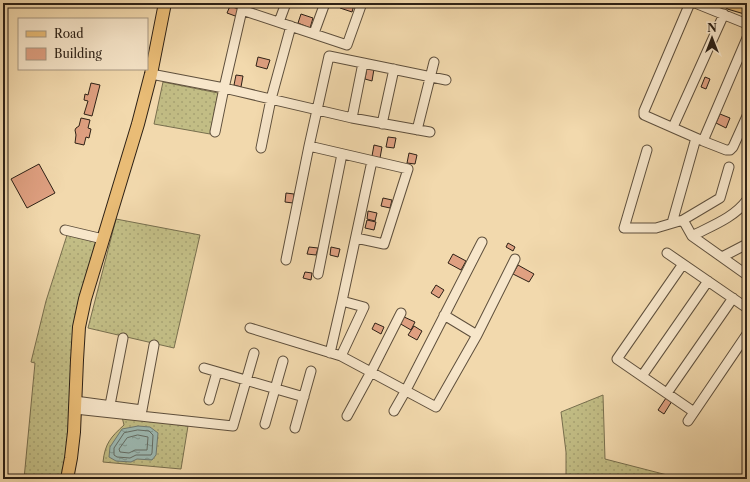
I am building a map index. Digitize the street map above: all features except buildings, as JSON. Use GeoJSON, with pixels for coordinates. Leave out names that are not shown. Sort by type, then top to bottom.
{"type":"FeatureCollection","features":[{"type":"Feature","properties":{"kind":"main road"},"geometry":{"type":"LineString","coordinates":[[67,479],[71,458],[79,327],[85,299],[138,124],[151,74],[165,3]]}},
{"type":"Feature","properties":{"kind":"main road"},"geometry":{"type":"LineString","coordinates":[[730,3],[747,8]]}},
{"type":"Feature","properties":{"kind":"street"},"geometry":{"type":"LineString","coordinates":[[279,22],[286,3]]}},
{"type":"Feature","properties":{"kind":"street"},"geometry":{"type":"LineString","coordinates":[[314,33],[324,3]]}},
{"type":"Feature","properties":{"kind":"street"},"geometry":{"type":"LineString","coordinates":[[215,132],[244,6],[279,22],[347,45],[362,3]]}},
{"type":"Feature","properties":{"kind":"street"},"geometry":{"type":"LineString","coordinates":[[690,3],[644,111],[644,115],[726,150],[730,150],[734,147],[747,116]]}},
{"type":"Feature","properties":{"kind":"street"},"geometry":{"type":"LineString","coordinates":[[695,3],[747,24]]}},
{"type":"Feature","properties":{"kind":"street"},"geometry":{"type":"LineString","coordinates":[[673,127],[724,14]]}},
{"type":"Feature","properties":{"kind":"street"},"geometry":{"type":"LineString","coordinates":[[261,148],[271,99],[291,26]]}},
{"type":"Feature","properties":{"kind":"street"},"geometry":{"type":"LineString","coordinates":[[672,223],[700,139],[747,38]]}},
{"type":"Feature","properties":{"kind":"street"},"geometry":{"type":"LineString","coordinates":[[286,260],[329,56],[446,80]]}},
{"type":"Feature","properties":{"kind":"street"},"geometry":{"type":"LineString","coordinates":[[417,130],[434,62]]}},
{"type":"Feature","properties":{"kind":"street"},"geometry":{"type":"LineString","coordinates":[[352,118],[363,63]]}},
{"type":"Feature","properties":{"kind":"street"},"geometry":{"type":"LineString","coordinates":[[382,124],[394,69]]}},
{"type":"Feature","properties":{"kind":"street"},"geometry":{"type":"LineString","coordinates":[[151,74],[224,88],[352,118],[430,132]]}},
{"type":"Feature","properties":{"kind":"street"},"geometry":{"type":"LineString","coordinates":[[309,146],[408,169],[384,244],[356,238]]}},
{"type":"Feature","properties":{"kind":"street"},"geometry":{"type":"LineString","coordinates":[[647,150],[624,228],[656,228],[682,220],[720,198],[729,168]]}},
{"type":"Feature","properties":{"kind":"street"},"geometry":{"type":"LineString","coordinates":[[318,274],[342,154]]}},
{"type":"Feature","properties":{"kind":"street"},"geometry":{"type":"LineString","coordinates":[[330,353],[372,161]]}},
{"type":"Feature","properties":{"kind":"street"},"geometry":{"type":"LineString","coordinates":[[692,236],[732,215],[747,200]]}},
{"type":"Feature","properties":{"kind":"street"},"geometry":{"type":"LineString","coordinates":[[682,220],[692,236],[747,275]]}},
{"type":"Feature","properties":{"kind":"street"},"geometry":{"type":"LineString","coordinates":[[65,230],[103,239]]}},
{"type":"Feature","properties":{"kind":"street"},"geometry":{"type":"LineString","coordinates":[[394,411],[482,242]]}},
{"type":"Feature","properties":{"kind":"street"},"geometry":{"type":"LineString","coordinates":[[722,257],[747,244]]}},
{"type":"Feature","properties":{"kind":"street"},"geometry":{"type":"LineString","coordinates":[[667,253],[747,308]]}},
{"type":"Feature","properties":{"kind":"street"},"geometry":{"type":"LineString","coordinates":[[250,328],[341,356],[436,407],[477,335],[515,259]]}},
{"type":"Feature","properties":{"kind":"street"},"geometry":{"type":"LineString","coordinates":[[683,264],[617,359],[694,412]]}},
{"type":"Feature","properties":{"kind":"street"},"geometry":{"type":"LineString","coordinates":[[642,376],[708,281]]}},
{"type":"Feature","properties":{"kind":"street"},"geometry":{"type":"LineString","coordinates":[[666,393],[733,298]]}},
{"type":"Feature","properties":{"kind":"street"},"geometry":{"type":"LineString","coordinates":[[341,356],[364,307],[342,301]]}},
{"type":"Feature","properties":{"kind":"street"},"geometry":{"type":"LineString","coordinates":[[347,416],[401,313]]}},
{"type":"Feature","properties":{"kind":"street"},"geometry":{"type":"LineString","coordinates":[[444,315],[477,335]]}},
{"type":"Feature","properties":{"kind":"street"},"geometry":{"type":"LineString","coordinates":[[688,421],[747,334]]}},
{"type":"Feature","properties":{"kind":"street"},"geometry":{"type":"LineString","coordinates":[[110,405],[123,338]]}},
{"type":"Feature","properties":{"kind":"street"},"geometry":{"type":"LineString","coordinates":[[75,405],[110,405],[142,410],[154,345]]}},
{"type":"Feature","properties":{"kind":"street"},"geometry":{"type":"LineString","coordinates":[[75,405],[233,426],[254,353]]}},
{"type":"Feature","properties":{"kind":"street"},"geometry":{"type":"LineString","coordinates":[[265,424],[283,361]]}},
{"type":"Feature","properties":{"kind":"street"},"geometry":{"type":"LineString","coordinates":[[204,368],[304,398]]}},
{"type":"Feature","properties":{"kind":"street"},"geometry":{"type":"LineString","coordinates":[[295,428],[311,371]]}},
{"type":"Feature","properties":{"kind":"street"},"geometry":{"type":"LineString","coordinates":[[209,400],[217,372]]}},
{"type":"Feature","properties":{"kind":"shaded area"},"geometry":{"type":"Polygon","coordinates":[[[163,82],[218,93],[210,134],[154,124],[163,82]]]}},
{"type":"Feature","properties":{"kind":"shaded area"},"geometry":{"type":"Polygon","coordinates":[[[116,219],[200,235],[174,348],[88,328],[116,219]]]}},
{"type":"Feature","properties":{"kind":"shaded area"},"geometry":{"type":"Polygon","coordinates":[[[67,235],[96,242],[74,322],[67,453],[61,479],[24,479],[35,363],[31,362],[46,301],[67,235]]]}},
{"type":"Feature","properties":{"kind":"shaded area"},"geometry":{"type":"Polygon","coordinates":[[[603,395],[605,459],[671,476],[670,479],[566,479],[566,452],[561,412],[603,395]]]}},
{"type":"Feature","properties":{"kind":"shaded area"},"geometry":{"type":"Polygon","coordinates":[[[122,417],[188,426],[181,469],[103,462],[105,450],[109,441],[124,425],[122,417]]]}},
{"type":"Feature","properties":{"kind":"water"},"geometry":{"type":"Polygon","coordinates":[[[138,426],[150,427],[158,433],[156,455],[152,460],[137,459],[131,462],[116,461],[109,457],[110,447],[122,429],[138,426]]]}}]}
